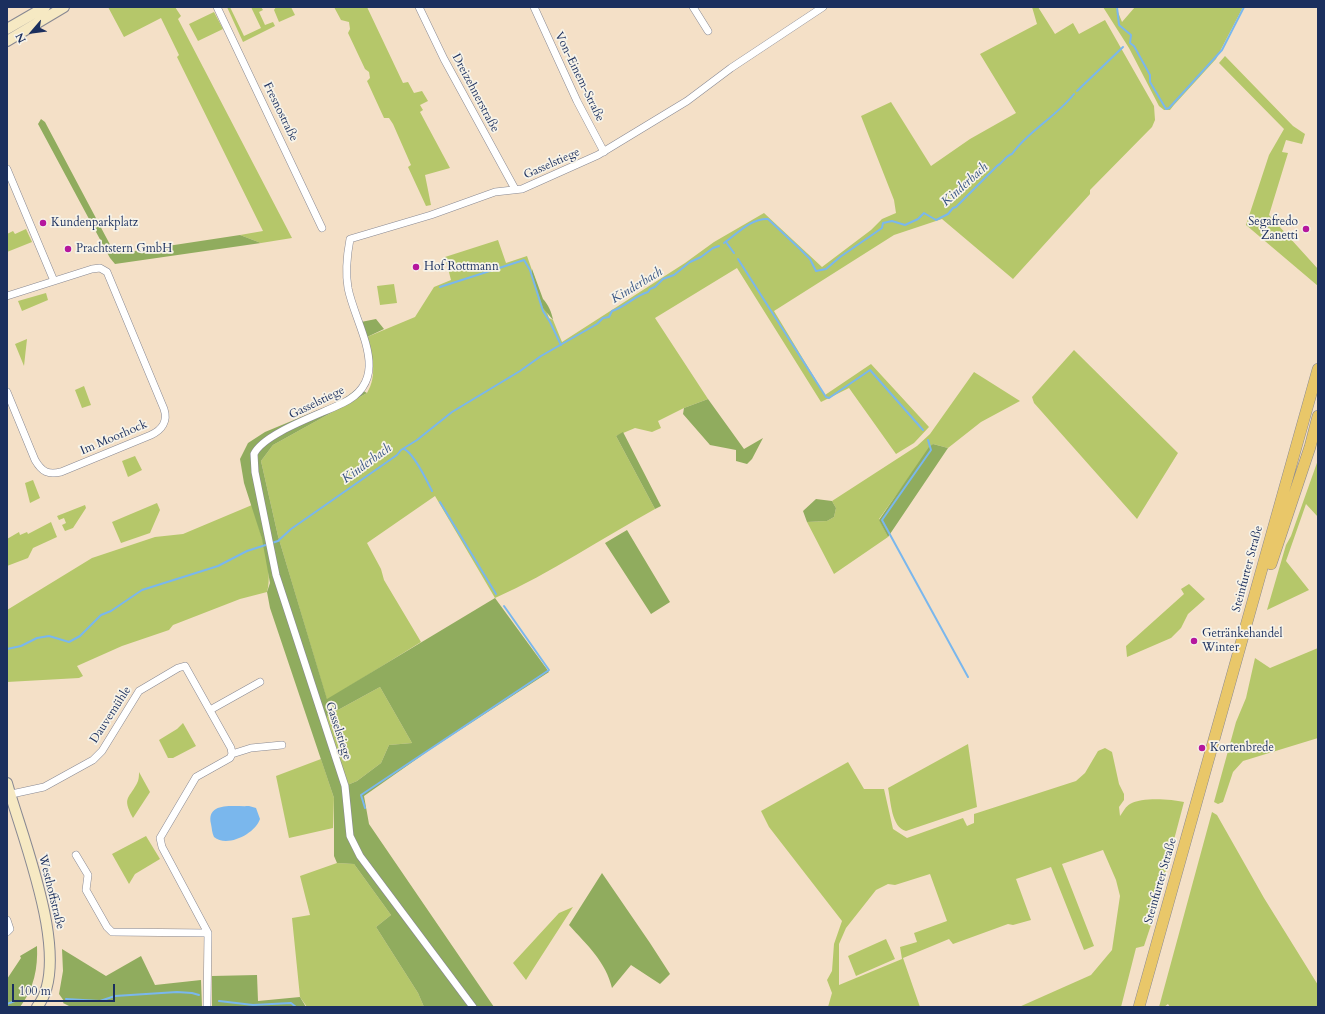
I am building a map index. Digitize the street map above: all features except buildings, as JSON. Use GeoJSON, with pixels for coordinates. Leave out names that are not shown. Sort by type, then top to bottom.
{"type":"FeatureCollection","features":[{"type":"Feature","properties":{"kind":"main road","name":"Steinfurter Straße"},"geometry":{"type":"LineString","coordinates":[[1139,1007],[1318,369]]}},
{"type":"Feature","properties":{"kind":"main road","name":"Steinfurter Straße"},"geometry":{"type":"LineString","coordinates":[[1146,1007],[1274,553],[1316,429],[1318,416]]}},
{"type":"Feature","properties":{"kind":"street"},"geometry":{"type":"LineString","coordinates":[[7,29],[45,7]]}},
{"type":"Feature","properties":{"kind":"street"},"geometry":{"type":"LineString","coordinates":[[7,41],[64,7]]}},
{"type":"Feature","properties":{"kind":"street","name":"Fresnostraße"},"geometry":{"type":"LineString","coordinates":[[217,7],[322,228]]}},
{"type":"Feature","properties":{"kind":"street","name":"Dreizehnerstraße"},"geometry":{"type":"LineString","coordinates":[[419,7],[444,59],[515,189]]}},
{"type":"Feature","properties":{"kind":"street","name":"Von-Einem-Straße"},"geometry":{"type":"LineString","coordinates":[[543,7],[535,9],[577,102],[604,152]]}},
{"type":"Feature","properties":{"kind":"street"},"geometry":{"type":"LineString","coordinates":[[693,7],[708,31]]}},
{"type":"Feature","properties":{"kind":"street","name":"Gasselstiege"},"geometry":{"type":"LineString","coordinates":[[473,1007],[360,856],[350,836],[344,786],[276,575],[255,472],[254,454],[256,449],[268,439],[345,402],[362,391],[370,372],[368,354],[348,288],[346,273],[350,239],[424,217],[495,192],[522,189],[604,152],[686,101],[731,68],[823,7]]}},
{"type":"Feature","properties":{"kind":"street"},"geometry":{"type":"LineString","coordinates":[[7,169],[54,281],[7,296]]}},
{"type":"Feature","properties":{"kind":"street","name":"Im Moorhock"},"geometry":{"type":"LineString","coordinates":[[7,392],[34,460],[40,468],[47,473],[61,472],[151,435],[161,428],[166,418],[164,409],[107,272],[102,269],[94,268],[54,281]]}},
{"type":"Feature","properties":{"kind":"street"},"geometry":{"type":"LineString","coordinates":[[1302,426],[1316,429]]}},
{"type":"Feature","properties":{"kind":"street","name":"Dauvemühle"},"geometry":{"type":"LineString","coordinates":[[9,795],[44,787],[98,756],[138,691],[178,668],[185,666],[210,710],[232,754]]}},
{"type":"Feature","properties":{"kind":"street"},"geometry":{"type":"LineString","coordinates":[[210,710],[260,682]]}},
{"type":"Feature","properties":{"kind":"street"},"geometry":{"type":"LineString","coordinates":[[208,1007],[208,933],[162,847],[160,838],[196,777],[230,758],[232,754],[251,748],[282,745]]}},
{"type":"Feature","properties":{"kind":"street","name":"Westhoffstraße"},"geometry":{"type":"LineString","coordinates":[[7,783],[9,795],[43,908],[50,945],[50,977],[40,1006]]}},
{"type":"Feature","properties":{"kind":"street"},"geometry":{"type":"LineString","coordinates":[[76,855],[88,875],[86,890],[107,928],[112,932],[208,933]]}},
{"type":"Feature","properties":{"kind":"street"},"geometry":{"type":"LineString","coordinates":[[7,920],[10,929],[7,932]]}},
{"type":"Feature","properties":{"kind":"green space"},"geometry":{"type":"Polygon","coordinates":[[[108,7],[175,7],[181,16],[178,19],[292,238],[261,243],[240,235],[263,231],[177,57],[179,55],[161,18],[124,37],[108,7]]]}},
{"type":"Feature","properties":{"kind":"green space"},"geometry":{"type":"Polygon","coordinates":[[[227,7],[230,7],[244,36],[261,28],[251,7],[261,7],[263,10],[259,12],[265,25],[273,22],[275,26],[243,42],[227,7]]]}},
{"type":"Feature","properties":{"kind":"green space"},"geometry":{"type":"Polygon","coordinates":[[[276,7],[291,7],[295,15],[279,22],[274,10],[276,7]]]}},
{"type":"Feature","properties":{"kind":"green space"},"geometry":{"type":"Polygon","coordinates":[[[334,7],[367,7],[403,83],[408,82],[414,93],[422,91],[428,101],[420,105],[423,110],[420,112],[450,168],[425,175],[431,205],[426,206],[408,167],[411,165],[393,124],[389,118],[384,118],[367,81],[370,78],[369,72],[365,69],[348,33],[350,29],[349,22],[341,20],[334,7]]]}},
{"type":"Feature","properties":{"kind":"green space"},"geometry":{"type":"Polygon","coordinates":[[[1032,7],[1038,7],[1055,34],[1073,23],[1079,34],[1105,20],[1154,106],[1155,120],[1152,127],[1090,190],[1090,194],[1013,279],[942,219],[894,235],[774,311],[825,395],[871,364],[929,427],[914,443],[896,454],[849,388],[821,402],[737,268],[655,318],[708,399],[684,408],[658,421],[661,428],[652,432],[635,428],[616,436],[655,509],[536,578],[495,598],[435,496],[367,543],[381,569],[384,580],[421,642],[327,700],[278,536],[261,461],[273,445],[367,393],[372,379],[373,365],[367,337],[415,317],[434,287],[451,280],[445,257],[498,240],[506,263],[527,256],[549,318],[553,320],[562,342],[685,263],[714,242],[764,213],[822,267],[871,230],[882,219],[896,213],[894,200],[861,116],[891,102],[931,166],[970,139],[1016,113],[980,54],[1037,24],[1032,7]]]}},
{"type":"Feature","properties":{"kind":"green space"},"geometry":{"type":"Polygon","coordinates":[[[1103,7],[1116,7],[1122,22],[1135,7],[1243,7],[1216,59],[1170,110],[1164,110],[1159,106],[1129,48],[1103,7]]]}},
{"type":"Feature","properties":{"kind":"green space"},"geometry":{"type":"Polygon","coordinates":[[[214,12],[223,29],[198,41],[189,24],[214,12]]]}},
{"type":"Feature","properties":{"kind":"green space"},"geometry":{"type":"Polygon","coordinates":[[[1225,56],[1293,126],[1305,134],[1302,144],[1286,140],[1282,152],[1288,153],[1269,215],[1318,269],[1318,286],[1246,225],[1269,155],[1284,129],[1219,63],[1225,56]]]}},
{"type":"Feature","properties":{"kind":"green space"},"geometry":{"type":"Polygon","coordinates":[[[41,119],[45,122],[115,254],[240,235],[261,243],[115,264],[110,258],[38,124],[41,119]]]}},
{"type":"Feature","properties":{"kind":"green space"},"geometry":{"type":"Polygon","coordinates":[[[26,229],[32,242],[7,252],[7,234],[13,231],[15,234],[26,229]]]}},
{"type":"Feature","properties":{"kind":"green space"},"geometry":{"type":"Polygon","coordinates":[[[532,269],[543,299],[550,309],[553,320],[543,308],[532,275],[532,269]]]}},
{"type":"Feature","properties":{"kind":"green space"},"geometry":{"type":"Polygon","coordinates":[[[394,284],[397,303],[380,305],[377,286],[394,284]]]}},
{"type":"Feature","properties":{"kind":"green space"},"geometry":{"type":"Polygon","coordinates":[[[46,293],[48,300],[22,311],[18,301],[46,293]]]}},
{"type":"Feature","properties":{"kind":"green space"},"geometry":{"type":"Polygon","coordinates":[[[376,319],[384,329],[367,337],[361,322],[376,319]]]}},
{"type":"Feature","properties":{"kind":"green space"},"geometry":{"type":"Polygon","coordinates":[[[27,339],[24,366],[15,344],[27,339]]]}},
{"type":"Feature","properties":{"kind":"green space"},"geometry":{"type":"Polygon","coordinates":[[[1074,350],[1178,453],[1137,519],[1034,403],[1032,397],[1074,350]]]}},
{"type":"Feature","properties":{"kind":"green space"},"geometry":{"type":"Polygon","coordinates":[[[974,372],[1020,401],[981,422],[948,448],[933,444],[879,519],[888,537],[834,574],[807,522],[827,521],[834,517],[836,508],[832,501],[917,446],[930,434],[974,372]]]}},
{"type":"Feature","properties":{"kind":"green space"},"geometry":{"type":"Polygon","coordinates":[[[84,386],[91,405],[82,408],[75,390],[84,386]]]}},
{"type":"Feature","properties":{"kind":"green space"},"geometry":{"type":"Polygon","coordinates":[[[358,388],[367,393],[273,445],[261,461],[278,536],[327,699],[495,598],[549,672],[431,749],[364,796],[369,824],[494,1007],[424,1007],[418,993],[376,927],[391,915],[354,864],[337,863],[334,856],[334,798],[270,608],[267,592],[270,583],[262,539],[244,483],[240,459],[248,443],[265,432],[342,400],[358,388]],[[380,687],[327,716],[326,731],[345,786],[357,781],[381,763],[389,745],[412,743],[380,687]]]}},
{"type":"Feature","properties":{"kind":"green space"},"geometry":{"type":"Polygon","coordinates":[[[708,399],[744,449],[763,438],[752,459],[747,464],[736,461],[736,450],[710,445],[683,414],[684,408],[708,399]]]}},
{"type":"Feature","properties":{"kind":"green space"},"geometry":{"type":"Polygon","coordinates":[[[623,432],[661,506],[655,509],[616,436],[623,432]]]}},
{"type":"Feature","properties":{"kind":"green space"},"geometry":{"type":"Polygon","coordinates":[[[933,444],[948,448],[888,537],[879,520],[929,447],[933,444]]]}},
{"type":"Feature","properties":{"kind":"green space"},"geometry":{"type":"Polygon","coordinates":[[[135,456],[142,470],[128,477],[122,461],[135,456]]]}},
{"type":"Feature","properties":{"kind":"green space"},"geometry":{"type":"Polygon","coordinates":[[[1318,460],[1318,517],[1306,504],[1286,561],[1309,590],[1267,610],[1286,545],[1291,536],[1318,460]]]}},
{"type":"Feature","properties":{"kind":"green space"},"geometry":{"type":"Polygon","coordinates":[[[33,480],[40,498],[30,503],[25,483],[33,480]]]}},
{"type":"Feature","properties":{"kind":"green space"},"geometry":{"type":"Polygon","coordinates":[[[816,499],[832,501],[836,508],[834,517],[827,521],[807,522],[803,511],[816,499]]]}},
{"type":"Feature","properties":{"kind":"green space"},"geometry":{"type":"Polygon","coordinates":[[[157,503],[160,510],[150,533],[121,543],[112,522],[157,503]]]}},
{"type":"Feature","properties":{"kind":"green space"},"geometry":{"type":"Polygon","coordinates":[[[85,505],[86,508],[73,528],[65,531],[62,525],[66,523],[64,518],[59,520],[57,516],[85,505]]]}},
{"type":"Feature","properties":{"kind":"green space"},"geometry":{"type":"Polygon","coordinates":[[[252,505],[262,537],[269,572],[267,592],[240,599],[173,625],[169,630],[122,646],[77,666],[83,676],[79,678],[7,682],[7,610],[92,558],[155,537],[183,534],[252,505]]]}},
{"type":"Feature","properties":{"kind":"green space"},"geometry":{"type":"Polygon","coordinates":[[[51,522],[57,537],[33,548],[28,558],[7,566],[7,539],[19,532],[20,535],[27,532],[28,534],[51,522]]]}},
{"type":"Feature","properties":{"kind":"green space"},"geometry":{"type":"Polygon","coordinates":[[[627,530],[670,602],[651,614],[605,543],[627,530]]]}},
{"type":"Feature","properties":{"kind":"green space"},"geometry":{"type":"Polygon","coordinates":[[[1189,584],[1205,599],[1188,614],[1181,628],[1171,638],[1127,657],[1126,646],[1184,594],[1181,589],[1189,584]]]}},
{"type":"Feature","properties":{"kind":"green space"},"geometry":{"type":"Polygon","coordinates":[[[1318,648],[1318,738],[1243,761],[1233,772],[1223,802],[1218,804],[1214,802],[1236,722],[1246,698],[1255,658],[1270,668],[1318,648]]]}},
{"type":"Feature","properties":{"kind":"green space"},"geometry":{"type":"Polygon","coordinates":[[[380,687],[412,743],[389,745],[381,763],[357,781],[345,786],[326,731],[327,716],[380,687]]]}},
{"type":"Feature","properties":{"kind":"green space"},"geometry":{"type":"Polygon","coordinates":[[[183,723],[196,746],[173,758],[168,758],[159,740],[177,729],[183,723]]]}},
{"type":"Feature","properties":{"kind":"green space"},"geometry":{"type":"Polygon","coordinates":[[[968,744],[977,807],[906,831],[901,829],[892,813],[888,788],[968,744]]]}},
{"type":"Feature","properties":{"kind":"green space"},"geometry":{"type":"Polygon","coordinates":[[[1105,748],[1112,752],[1119,784],[1124,794],[1124,800],[1119,807],[1120,816],[1129,805],[1142,800],[1164,799],[1184,802],[1153,919],[1144,946],[1136,948],[1121,1007],[1019,1007],[1091,975],[1112,950],[1120,896],[1116,880],[1103,850],[1062,864],[1094,946],[1084,950],[1051,867],[1016,879],[1031,920],[1013,925],[1008,924],[953,944],[949,939],[903,958],[920,1007],[828,1007],[832,993],[827,980],[832,971],[834,944],[842,921],[769,827],[761,811],[848,762],[864,789],[884,789],[893,829],[907,838],[963,818],[967,826],[974,823],[974,814],[1076,781],[1085,773],[1098,751],[1105,748]],[[930,874],[895,885],[888,884],[876,890],[846,928],[839,944],[839,985],[902,959],[900,947],[917,942],[914,933],[947,921],[930,874]]]}},
{"type":"Feature","properties":{"kind":"green space"},"geometry":{"type":"Polygon","coordinates":[[[321,759],[334,798],[333,828],[289,838],[276,776],[321,759]]]}},
{"type":"Feature","properties":{"kind":"green space"},"geometry":{"type":"Polygon","coordinates":[[[139,772],[150,792],[133,818],[129,811],[127,801],[138,781],[139,772]]]}},
{"type":"Feature","properties":{"kind":"green space"},"geometry":{"type":"Polygon","coordinates":[[[1212,812],[1217,815],[1264,898],[1318,985],[1318,1007],[1170,1007],[1168,1004],[1164,1007],[1159,1007],[1212,812]]]}},
{"type":"Feature","properties":{"kind":"green space"},"geometry":{"type":"Polygon","coordinates":[[[146,836],[160,859],[135,874],[129,884],[112,854],[146,836]]]}},
{"type":"Feature","properties":{"kind":"green space"},"geometry":{"type":"Polygon","coordinates":[[[337,863],[354,864],[391,915],[376,927],[418,993],[424,1007],[307,1007],[300,997],[292,918],[310,915],[300,876],[337,863]]]}},
{"type":"Feature","properties":{"kind":"green space"},"geometry":{"type":"Polygon","coordinates":[[[602,873],[670,974],[660,984],[631,965],[612,988],[601,962],[569,925],[602,873]]]}},
{"type":"Feature","properties":{"kind":"green space"},"geometry":{"type":"Polygon","coordinates":[[[573,907],[526,980],[513,963],[559,913],[573,907]]]}},
{"type":"Feature","properties":{"kind":"green space"},"geometry":{"type":"Polygon","coordinates":[[[886,939],[895,959],[856,976],[848,956],[886,939]]]}},
{"type":"Feature","properties":{"kind":"green space"},"geometry":{"type":"Polygon","coordinates":[[[37,946],[36,970],[29,993],[20,1007],[7,1007],[7,979],[21,958],[20,956],[37,946]]]}},
{"type":"Feature","properties":{"kind":"green space"},"geometry":{"type":"Polygon","coordinates":[[[62,949],[106,976],[141,956],[155,985],[201,980],[202,1007],[71,1007],[63,1003],[64,1001],[59,994],[63,971],[62,949]]]}},
{"type":"Feature","properties":{"kind":"green space"},"geometry":{"type":"Polygon","coordinates":[[[257,975],[258,1001],[300,997],[306,1007],[212,1007],[212,976],[257,975]]]}},
{"type":"Feature","properties":{"kind":"water"},"geometry":{"type":"Polygon","coordinates":[[[229,806],[249,806],[256,808],[260,819],[253,830],[240,838],[233,840],[226,841],[214,837],[211,817],[217,808],[229,806]]]}},
{"type":"Feature","properties":{"kind":"waterway"},"geometry":{"type":"LineString","coordinates":[[1117,7],[1119,25],[1131,35],[1130,43],[1134,46],[1150,75],[1150,82],[1166,109],[1169,108],[1222,50],[1244,7]]}},
{"type":"Feature","properties":{"kind":"waterway","name":"Kinderbach"},"geometry":{"type":"LineString","coordinates":[[1077,91],[1123,47]]}},
{"type":"Feature","properties":{"kind":"waterway","name":"Kinderbach"},"geometry":{"type":"LineString","coordinates":[[724,243],[750,224],[762,219],[768,219],[810,259],[816,271],[826,269],[840,257],[882,228],[883,223],[892,221],[905,225],[918,219],[924,213],[936,220],[948,214],[997,166],[1012,154],[1026,138],[1059,110],[1074,94]]}},
{"type":"Feature","properties":{"kind":"waterway"},"geometry":{"type":"LineString","coordinates":[[726,242],[734,253]]}},
{"type":"Feature","properties":{"kind":"waterway","name":"Kinderbach"},"geometry":{"type":"LineString","coordinates":[[7,649],[21,646],[37,638],[49,636],[69,642],[80,636],[101,615],[111,611],[142,590],[218,566],[247,551],[278,541],[291,529],[397,455],[401,450],[417,440],[452,412],[520,371],[541,356],[597,324],[603,318],[609,317],[612,311],[648,292],[663,279],[674,275],[690,262],[719,246]]}},
{"type":"Feature","properties":{"kind":"waterway"},"geometry":{"type":"LineString","coordinates":[[738,259],[826,397],[829,398],[870,370],[923,430]]}},
{"type":"Feature","properties":{"kind":"waterway"},"geometry":{"type":"LineString","coordinates":[[440,287],[524,260],[530,270],[543,311],[561,345]]}},
{"type":"Feature","properties":{"kind":"waterway"},"geometry":{"type":"LineString","coordinates":[[928,440],[931,450],[882,520],[968,677]]}},
{"type":"Feature","properties":{"kind":"waterway"},"geometry":{"type":"LineString","coordinates":[[404,449],[416,461],[432,491]]}},
{"type":"Feature","properties":{"kind":"waterway"},"geometry":{"type":"LineString","coordinates":[[440,502],[496,594]]}},
{"type":"Feature","properties":{"kind":"waterway"},"geometry":{"type":"LineString","coordinates":[[365,808],[361,795],[549,670],[504,606]]}},
{"type":"Feature","properties":{"kind":"waterway"},"geometry":{"type":"LineString","coordinates":[[66,999],[100,1001],[115,996],[177,992],[199,995]]}},
{"type":"Feature","properties":{"kind":"waterway"},"geometry":{"type":"LineString","coordinates":[[7,1004],[15,1001]]}},
{"type":"Feature","properties":{"kind":"waterway"},"geometry":{"type":"LineString","coordinates":[[219,1001],[253,1005],[291,1003],[296,1007]]}},
{"type":"Feature","properties":{"kind":"place","name":"Kundenparkplatz"},"geometry":{"type":"Point","coordinates":[43,223]}},
{"type":"Feature","properties":{"kind":"place","name":"Segafredo Zanetti"},"geometry":{"type":"Point","coordinates":[1306,229]}},
{"type":"Feature","properties":{"kind":"place","name":"Prachtstern GmbH"},"geometry":{"type":"Point","coordinates":[68,249]}},
{"type":"Feature","properties":{"kind":"place","name":"Hof Rottmann"},"geometry":{"type":"Point","coordinates":[416,267]}},
{"type":"Feature","properties":{"kind":"place","name":"Getränkehandel Winter"},"geometry":{"type":"Point","coordinates":[1194,641]}},
{"type":"Feature","properties":{"kind":"place","name":"Kortenbrede"},"geometry":{"type":"Point","coordinates":[1202,748]}}]}
